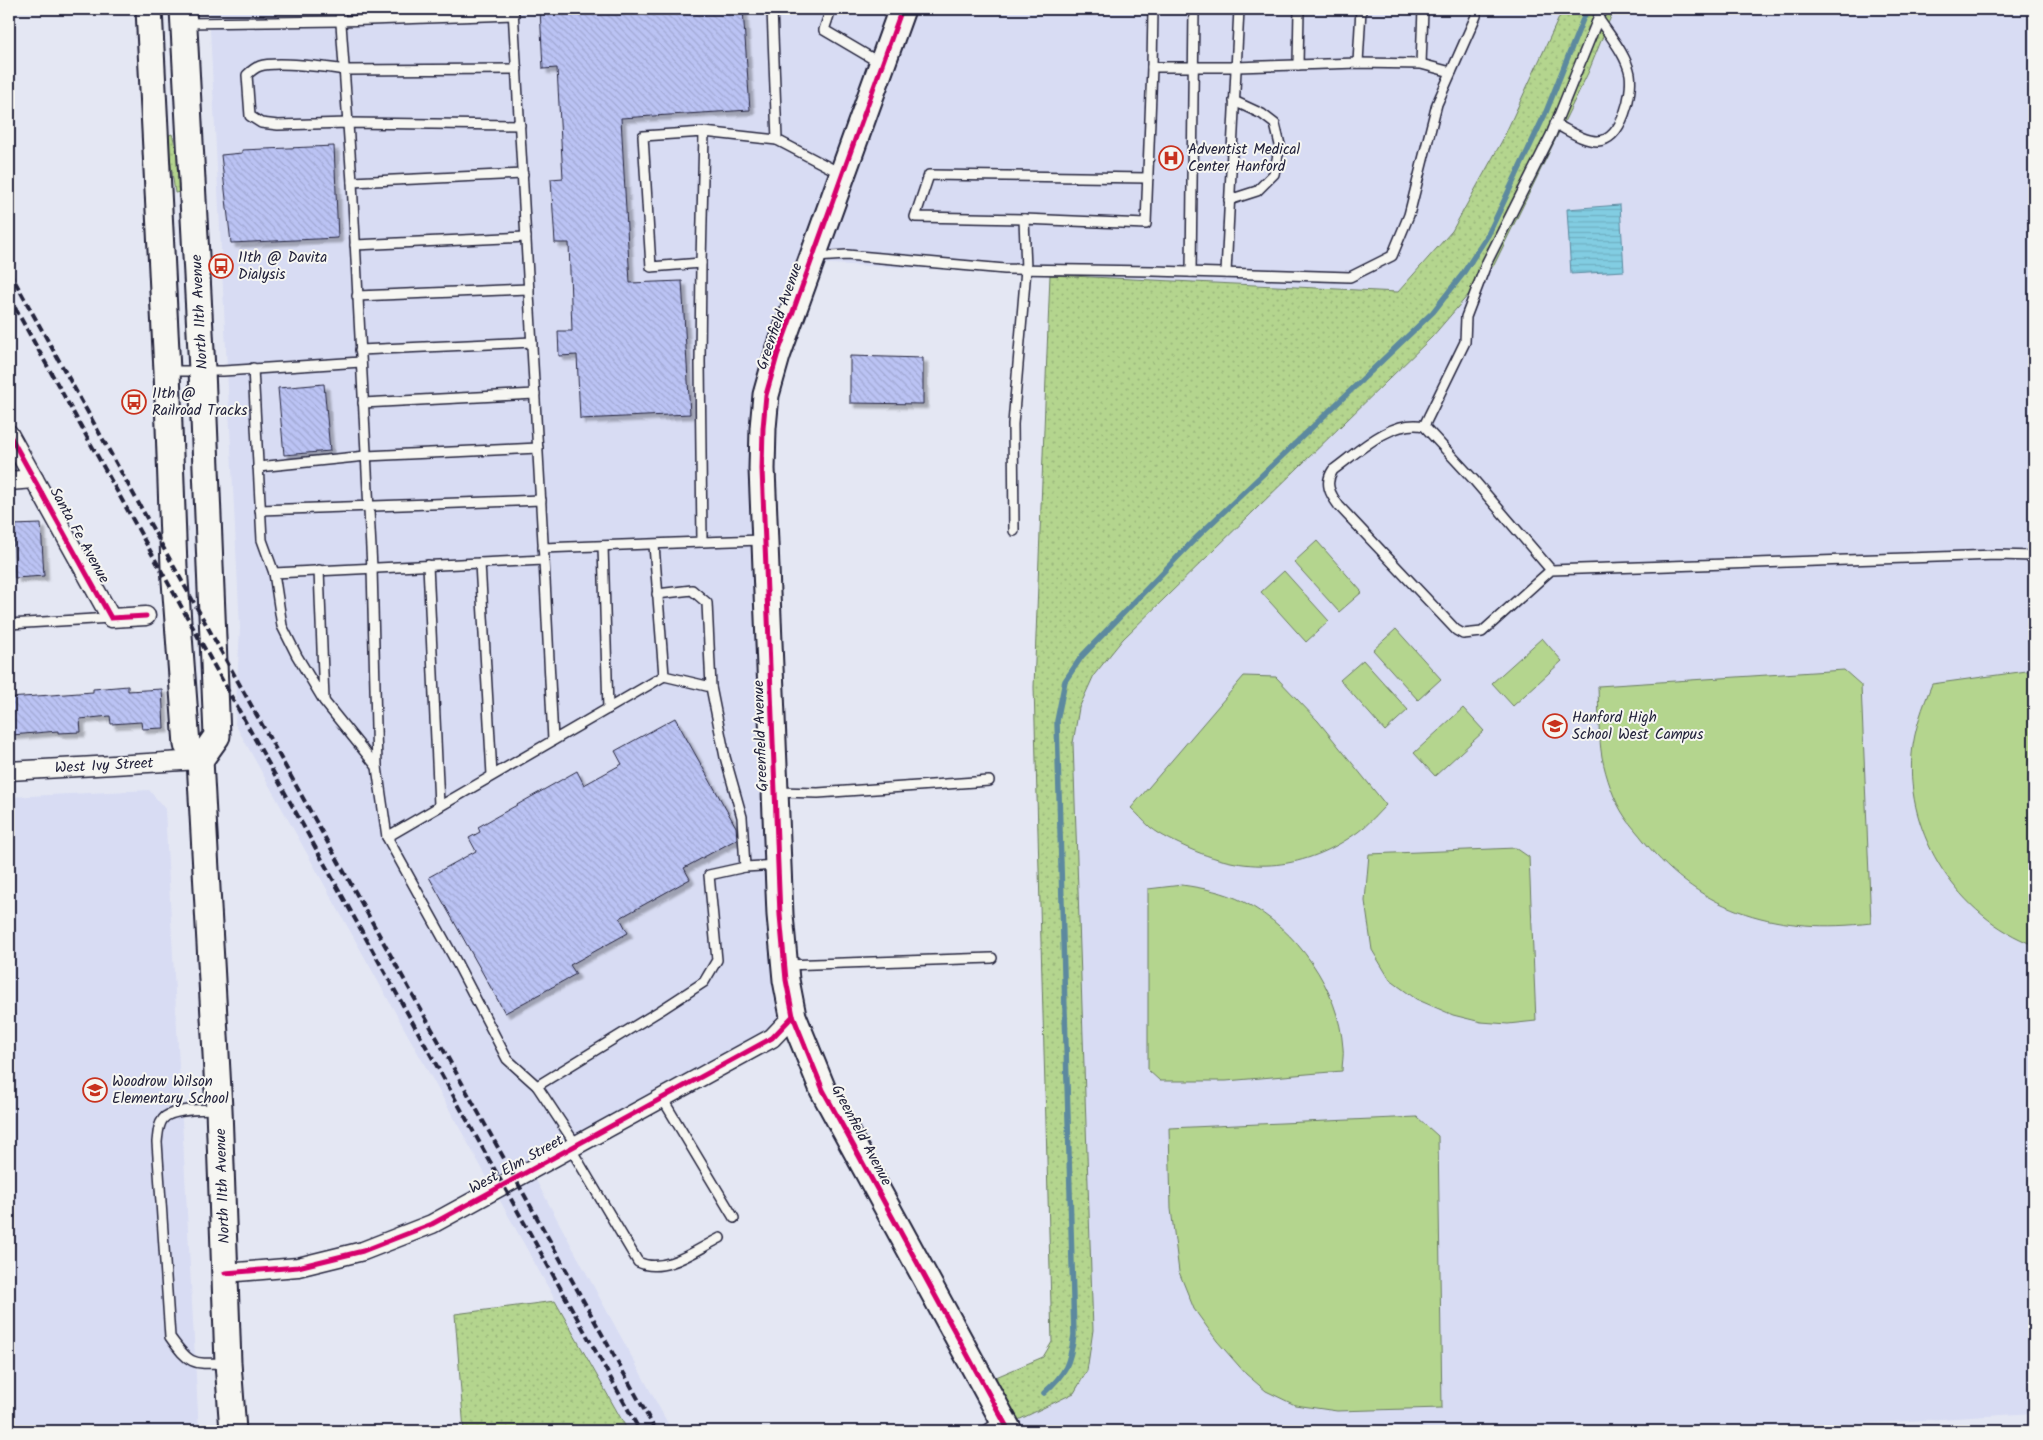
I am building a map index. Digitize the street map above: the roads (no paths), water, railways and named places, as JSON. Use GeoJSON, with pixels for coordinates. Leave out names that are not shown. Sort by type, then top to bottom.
{"type":"FeatureCollection","features":[{"type":"Feature","properties":{"kind":"main road"},"geometry":{"type":"LineString","coordinates":[[149,9],[167,371],[174,567],[187,745],[200,760]]}},
{"type":"Feature","properties":{"kind":"main road"},"geometry":{"type":"LineString","coordinates":[[162,9],[163,20],[174,24],[183,16]]}},
{"type":"Feature","properties":{"kind":"main road","name":"Greenfield Avenue"},"geometry":{"type":"LineString","coordinates":[[902,9],[777,356],[766,395],[763,428],[765,540],[780,915],[793,1016],[823,1090],[999,1428]]}},
{"type":"Feature","properties":{"kind":"main road","name":"North 11th Avenue"},"geometry":{"type":"LineString","coordinates":[[183,16],[202,370],[217,736],[200,760],[219,1109],[232,1431]]}},
{"type":"Feature","properties":{"kind":"street","name":"Santa Fe Avenue"},"geometry":{"type":"LineString","coordinates":[[9,434],[112,618]]}},
{"type":"Feature","properties":{"kind":"street"},"geometry":{"type":"LineString","coordinates":[[9,481],[34,479]]}},
{"type":"Feature","properties":{"kind":"street"},"geometry":{"type":"LineString","coordinates":[[112,618],[146,616]]}},
{"type":"Feature","properties":{"kind":"street","name":"West Ivy Street"},"geometry":{"type":"LineString","coordinates":[[9,771],[200,760]]}},
{"type":"Feature","properties":{"kind":"street","name":"West Elm Street"},"geometry":{"type":"LineString","coordinates":[[226,1273],[298,1267],[386,1243],[432,1224],[772,1038],[793,1016]]}},
{"type":"Feature","properties":{"kind":"lane"},"geometry":{"type":"LineString","coordinates":[[340,9],[352,182],[369,504],[377,766],[387,837],[507,1058],[537,1086],[638,1262],[646,1266],[665,1266],[720,1238]]}},
{"type":"Feature","properties":{"kind":"lane"},"geometry":{"type":"LineString","coordinates":[[772,9],[777,140]]}},
{"type":"Feature","properties":{"kind":"lane"},"geometry":{"type":"LineString","coordinates":[[831,9],[824,30],[882,64]]}},
{"type":"Feature","properties":{"kind":"lane"},"geometry":{"type":"LineString","coordinates":[[1148,178],[928,175],[914,217],[1146,224],[1148,178],[1152,66],[1153,9]]}},
{"type":"Feature","properties":{"kind":"lane"},"geometry":{"type":"LineString","coordinates":[[1191,272],[1194,9]]}},
{"type":"Feature","properties":{"kind":"lane"},"geometry":{"type":"LineString","coordinates":[[1226,273],[1239,9]]}},
{"type":"Feature","properties":{"kind":"lane"},"geometry":{"type":"LineString","coordinates":[[1298,65],[1299,9]]}},
{"type":"Feature","properties":{"kind":"lane"},"geometry":{"type":"LineString","coordinates":[[1358,63],[1361,9]]}},
{"type":"Feature","properties":{"kind":"lane"},"geometry":{"type":"LineString","coordinates":[[1421,64],[1424,9]]}},
{"type":"Feature","properties":{"kind":"lane"},"geometry":{"type":"LineString","coordinates":[[813,257],[847,256],[1026,269],[1350,277],[1392,256],[1409,215],[1437,104],[1476,16],[1476,9]]}},
{"type":"Feature","properties":{"kind":"lane"},"geometry":{"type":"LineString","coordinates":[[183,16],[341,21],[513,12],[554,740]]}},
{"type":"Feature","properties":{"kind":"lane"},"geometry":{"type":"LineString","coordinates":[[1555,124],[1587,139],[1598,141],[1606,139],[1613,134],[1622,120],[1631,85],[1630,74],[1624,58],[1600,13]]}},
{"type":"Feature","properties":{"kind":"lane"},"geometry":{"type":"LineString","coordinates":[[1424,426],[1465,342],[1466,317],[1487,262],[1555,124],[1600,13]]}},
{"type":"Feature","properties":{"kind":"lane"},"geometry":{"type":"LineString","coordinates":[[1152,66],[1236,67],[1358,63],[1421,64],[1451,72]]}},
{"type":"Feature","properties":{"kind":"lane"},"geometry":{"type":"LineString","coordinates":[[516,69],[345,70],[321,66],[262,65],[253,69],[247,75],[250,116],[261,123],[278,125],[348,123],[520,125]]}},
{"type":"Feature","properties":{"kind":"lane"},"geometry":{"type":"LineString","coordinates":[[1229,200],[1257,191],[1274,174],[1280,144],[1275,124],[1262,114],[1234,101]]}},
{"type":"Feature","properties":{"kind":"lane"},"geometry":{"type":"LineString","coordinates":[[702,542],[700,362],[704,132]]}},
{"type":"Feature","properties":{"kind":"lane"},"geometry":{"type":"LineString","coordinates":[[702,263],[651,267],[643,136],[704,132],[777,140],[842,174]]}},
{"type":"Feature","properties":{"kind":"lane"},"geometry":{"type":"LineString","coordinates":[[352,182],[522,174]]}},
{"type":"Feature","properties":{"kind":"lane"},"geometry":{"type":"LineString","coordinates":[[1014,532],[1013,424],[1026,269],[1024,219]]}},
{"type":"Feature","properties":{"kind":"lane"},"geometry":{"type":"LineString","coordinates":[[355,245],[526,237]]}},
{"type":"Feature","properties":{"kind":"lane"},"geometry":{"type":"LineString","coordinates":[[357,296],[529,289]]}},
{"type":"Feature","properties":{"kind":"lane"},"geometry":{"type":"LineString","coordinates":[[360,350],[532,342]]}},
{"type":"Feature","properties":{"kind":"lane"},"geometry":{"type":"LineString","coordinates":[[167,371],[223,371],[361,362]]}},
{"type":"Feature","properties":{"kind":"lane"},"geometry":{"type":"LineString","coordinates":[[253,368],[262,540],[274,573],[282,626],[297,656],[324,700],[377,766]]}},
{"type":"Feature","properties":{"kind":"lane"},"geometry":{"type":"LineString","coordinates":[[363,402],[535,394]]}},
{"type":"Feature","properties":{"kind":"lane"},"geometry":{"type":"LineString","coordinates":[[1551,570],[1473,479],[1424,426],[1410,425],[1383,435],[1330,474],[1328,485],[1332,496],[1339,506],[1456,630],[1463,634],[1482,632],[1551,570],[2034,556]]}},
{"type":"Feature","properties":{"kind":"lane"},"geometry":{"type":"LineString","coordinates":[[258,467],[366,456],[538,448]]}},
{"type":"Feature","properties":{"kind":"lane"},"geometry":{"type":"LineString","coordinates":[[260,510],[369,504],[541,500]]}},
{"type":"Feature","properties":{"kind":"lane"},"geometry":{"type":"LineString","coordinates":[[543,548],[765,540]]}},
{"type":"Feature","properties":{"kind":"lane"},"geometry":{"type":"LineString","coordinates":[[654,545],[664,676]]}},
{"type":"Feature","properties":{"kind":"lane"},"geometry":{"type":"LineString","coordinates":[[603,546],[608,709]]}},
{"type":"Feature","properties":{"kind":"lane"},"geometry":{"type":"LineString","coordinates":[[274,573],[544,560]]}},
{"type":"Feature","properties":{"kind":"lane"},"geometry":{"type":"LineString","coordinates":[[480,563],[492,776]]}},
{"type":"Feature","properties":{"kind":"lane"},"geometry":{"type":"LineString","coordinates":[[428,565],[439,805]]}},
{"type":"Feature","properties":{"kind":"lane"},"geometry":{"type":"LineString","coordinates":[[319,570],[324,700]]}},
{"type":"Feature","properties":{"kind":"lane"},"geometry":{"type":"LineString","coordinates":[[657,594],[692,590],[707,603],[710,687],[725,757],[742,817],[745,867]]}},
{"type":"Feature","properties":{"kind":"lane"},"geometry":{"type":"LineString","coordinates":[[9,624],[112,618]]}},
{"type":"Feature","properties":{"kind":"lane"},"geometry":{"type":"LineString","coordinates":[[387,837],[439,805],[664,676],[710,687]]}},
{"type":"Feature","properties":{"kind":"lane"},"geometry":{"type":"LineString","coordinates":[[775,792],[818,793],[989,781]]}},
{"type":"Feature","properties":{"kind":"lane"},"geometry":{"type":"LineString","coordinates":[[537,1086],[704,982],[717,960],[709,875],[745,867],[778,865]]}},
{"type":"Feature","properties":{"kind":"lane"},"geometry":{"type":"LineString","coordinates":[[785,965],[992,958]]}},
{"type":"Feature","properties":{"kind":"lane"},"geometry":{"type":"LineString","coordinates":[[662,1098],[734,1218]]}},
{"type":"Feature","properties":{"kind":"lane"},"geometry":{"type":"LineString","coordinates":[[219,1109],[178,1112],[164,1118],[158,1129],[158,1142],[170,1336],[182,1354],[195,1364],[228,1363]]}},
{"type":"Feature","properties":{"kind":"water"},"geometry":{"type":"Polygon","coordinates":[[[1620,205],[1624,271],[1571,274],[1567,209],[1620,205]]]}},
{"type":"Feature","properties":{"kind":"waterway"},"geometry":{"type":"LineString","coordinates":[[1044,1393],[1057,1380],[1066,1367],[1074,1335],[1057,721],[1065,681],[1082,656],[1195,539],[1433,312],[1462,275],[1488,235],[1546,112],[1587,9]]}},
{"type":"Feature","properties":{"kind":"railway"},"geometry":{"type":"LineString","coordinates":[[9,271],[656,1431]]}},
{"type":"Feature","properties":{"kind":"railway"},"geometry":{"type":"LineString","coordinates":[[9,297],[640,1431]]}},
{"type":"Feature","properties":{"kind":"place","name":"Adventist Medical Center Hanford"},"geometry":{"type":"Point","coordinates":[1171,158]}},
{"type":"Feature","properties":{"kind":"place","name":"11th @ Davita Dialysis"},"geometry":{"type":"Point","coordinates":[221,266]}},
{"type":"Feature","properties":{"kind":"place","name":"11th @ Railroad Tracks"},"geometry":{"type":"Point","coordinates":[134,402]}},
{"type":"Feature","properties":{"kind":"place","name":"Hanford High School West Campus"},"geometry":{"type":"Point","coordinates":[1555,726]}},
{"type":"Feature","properties":{"kind":"place","name":"Woodrow Wilson Elementary School"},"geometry":{"type":"Point","coordinates":[95,1090]}}]}
